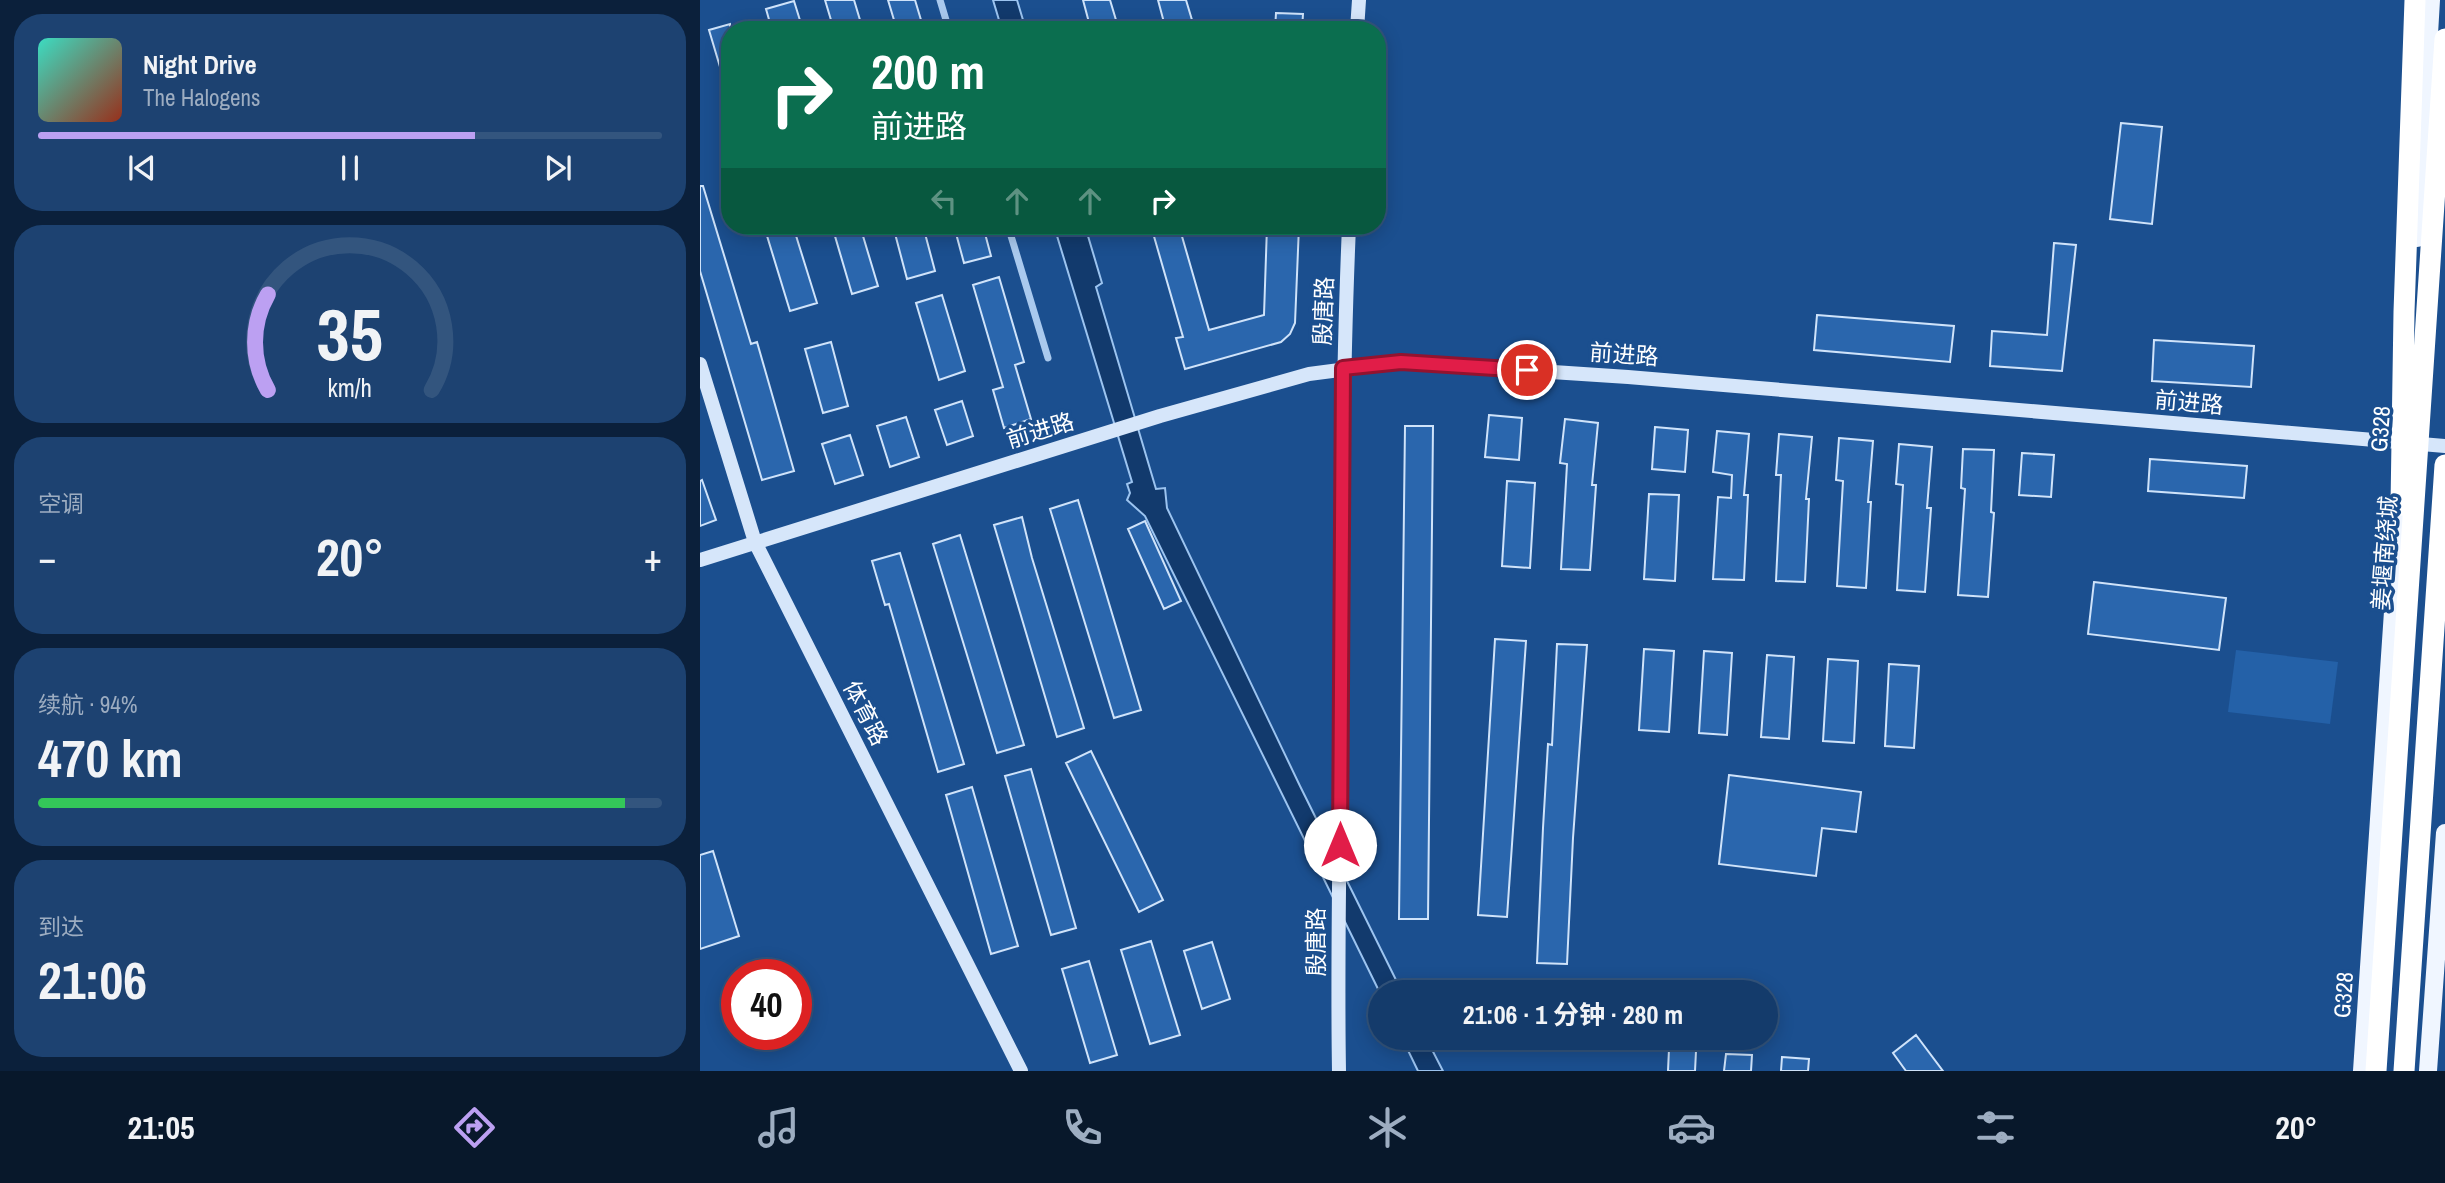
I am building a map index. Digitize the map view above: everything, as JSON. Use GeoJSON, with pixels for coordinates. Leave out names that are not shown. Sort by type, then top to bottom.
{"type":"FeatureCollection","features":[{"type":"Feature","properties":{"kind":"highway"},"geometry":{"type":"LineString","coordinates":[[2396,776],[2404,312],[2415,0]]}},
{"type":"Feature","properties":{"kind":"highway","name":"姜堰南绕城"},"geometry":{"type":"LineString","coordinates":[[2376,1071],[2445,39]]}},
{"type":"Feature","properties":{"kind":"highway"},"geometry":{"type":"LineString","coordinates":[[2404,1071],[2445,465]]}},
{"type":"Feature","properties":{"kind":"highway"},"geometry":{"type":"LineString","coordinates":[[2439,551],[2445,516]]}},
{"type":"Feature","properties":{"kind":"main road","name":"G328"},"geometry":{"type":"LineString","coordinates":[[2362,1071],[2431,0]]}},
{"type":"Feature","properties":{"kind":"main road"},"geometry":{"type":"LineString","coordinates":[[2428,1071],[2445,833]]}},
{"type":"Feature","properties":{"kind":"street"},"geometry":{"type":"LineString","coordinates":[[940,0],[946,21]]}},
{"type":"Feature","properties":{"kind":"street"},"geometry":{"type":"LineString","coordinates":[[1358,21],[1359,0]]}},
{"type":"Feature","properties":{"kind":"street"},"geometry":{"type":"LineString","coordinates":[[1011,235],[1048,358]]}},
{"type":"Feature","properties":{"kind":"street","name":"殷唐路"},"geometry":{"type":"LineString","coordinates":[[1339,1071],[1337,937],[1343,368],[1349,235]]}},
{"type":"Feature","properties":{"kind":"street","name":"前进路"},"geometry":{"type":"LineString","coordinates":[[700,560],[1160,416],[1309,374],[1401,362],[1628,377],[2445,446]]}},
{"type":"Feature","properties":{"kind":"street","name":"体育路"},"geometry":{"type":"LineString","coordinates":[[700,364],[755,542],[1021,1071]]}},
{"type":"Feature","properties":{"kind":"shaded area"},"geometry":{"type":"Polygon","coordinates":[[[993,0],[1017,0],[1023,21],[999,21],[993,0]]]}},
{"type":"Feature","properties":{"kind":"shaded area"},"geometry":{"type":"Polygon","coordinates":[[[1057,235],[1088,235],[1102,283],[1096,287],[1156,489],[1165,488],[1167,508],[1396,980],[1374,980],[1145,516],[1127,500],[1130,493],[1127,484],[1132,482],[1057,235]]]}},
{"type":"Feature","properties":{"kind":"shaded area"},"geometry":{"type":"Polygon","coordinates":[[[2236,650],[2338,662],[2330,724],[2228,712],[2236,650]]]}},
{"type":"Feature","properties":{"kind":"shaded area"},"geometry":{"type":"Polygon","coordinates":[[[1408,1050],[1432,1050],[1443,1071],[1418,1071],[1408,1050]]]}},
{"type":"Feature","properties":{"kind":"building"},"geometry":{"type":"Polygon","coordinates":[[[825,0],[854,0],[860,21],[831,21],[825,0]]]}},
{"type":"Feature","properties":{"kind":"building"},"geometry":{"type":"Polygon","coordinates":[[[888,0],[915,0],[921,21],[894,21],[888,0]]]}},
{"type":"Feature","properties":{"kind":"building"},"geometry":{"type":"Polygon","coordinates":[[[1083,0],[1110,0],[1116,21],[1089,21],[1083,0]]]}},
{"type":"Feature","properties":{"kind":"building"},"geometry":{"type":"Polygon","coordinates":[[[1158,0],[1186,0],[1192,21],[1164,21],[1158,0]]]}},
{"type":"Feature","properties":{"kind":"building"},"geometry":{"type":"Polygon","coordinates":[[[794,1],[800,21],[769,21],[766,9],[794,1]]]}},
{"type":"Feature","properties":{"kind":"building"},"geometry":{"type":"Polygon","coordinates":[[[1276,13],[1303,14],[1303,21],[1276,21],[1276,13]]]}},
{"type":"Feature","properties":{"kind":"building"},"geometry":{"type":"Polygon","coordinates":[[[721,27],[721,70],[709,30],[721,27]]]}},
{"type":"Feature","properties":{"kind":"building"},"geometry":{"type":"Polygon","coordinates":[[[2121,123],[2162,127],[2152,224],[2110,219],[2121,123]]]}},
{"type":"Feature","properties":{"kind":"building"},"geometry":{"type":"Polygon","coordinates":[[[700,186],[703,186],[751,344],[757,342],[794,471],[762,480],[700,271],[700,186]]]}},
{"type":"Feature","properties":{"kind":"building"},"geometry":{"type":"Polygon","coordinates":[[[767,235],[796,235],[817,303],[790,311],[767,235]]]}},
{"type":"Feature","properties":{"kind":"building"},"geometry":{"type":"Polygon","coordinates":[[[835,235],[863,235],[878,286],[852,294],[835,235]]]}},
{"type":"Feature","properties":{"kind":"building"},"geometry":{"type":"Polygon","coordinates":[[[895,235],[925,235],[935,271],[907,279],[895,235]]]}},
{"type":"Feature","properties":{"kind":"building"},"geometry":{"type":"Polygon","coordinates":[[[956,235],[985,235],[991,256],[964,263],[956,235]]]}},
{"type":"Feature","properties":{"kind":"building"},"geometry":{"type":"Polygon","coordinates":[[[1154,235],[1182,235],[1209,330],[1264,315],[1267,235],[1299,235],[1295,323],[1290,334],[1281,342],[1185,369],[1176,338],[1183,337],[1154,235]]]}},
{"type":"Feature","properties":{"kind":"building"},"geometry":{"type":"Polygon","coordinates":[[[2054,243],[2076,245],[2062,371],[1990,366],[1992,331],[2047,335],[2054,243]]]}},
{"type":"Feature","properties":{"kind":"building"},"geometry":{"type":"Polygon","coordinates":[[[999,277],[1024,362],[1015,365],[1031,419],[1004,428],[993,390],[1003,387],[973,285],[999,277]]]}},
{"type":"Feature","properties":{"kind":"building"},"geometry":{"type":"Polygon","coordinates":[[[942,295],[965,371],[939,380],[916,303],[942,295]]]}},
{"type":"Feature","properties":{"kind":"building"},"geometry":{"type":"Polygon","coordinates":[[[1817,315],[1954,326],[1950,362],[1814,350],[1817,315]]]}},
{"type":"Feature","properties":{"kind":"building"},"geometry":{"type":"Polygon","coordinates":[[[2154,340],[2254,346],[2251,387],[2152,381],[2154,340]]]}},
{"type":"Feature","properties":{"kind":"building"},"geometry":{"type":"Polygon","coordinates":[[[831,342],[848,406],[823,413],[805,349],[831,342]]]}},
{"type":"Feature","properties":{"kind":"building"},"geometry":{"type":"Polygon","coordinates":[[[962,401],[973,436],[947,445],[935,410],[962,401]]]}},
{"type":"Feature","properties":{"kind":"building"},"geometry":{"type":"Polygon","coordinates":[[[1489,415],[1522,418],[1519,460],[1485,457],[1489,415]]]}},
{"type":"Feature","properties":{"kind":"building"},"geometry":{"type":"Polygon","coordinates":[[[906,417],[919,457],[890,467],[877,426],[906,417]]]}},
{"type":"Feature","properties":{"kind":"building"},"geometry":{"type":"Polygon","coordinates":[[[1565,419],[1598,423],[1592,485],[1596,485],[1590,570],[1561,569],[1567,464],[1560,463],[1565,419]]]}},
{"type":"Feature","properties":{"kind":"building"},"geometry":{"type":"Polygon","coordinates":[[[1405,426],[1433,426],[1428,919],[1399,919],[1405,426]]]}},
{"type":"Feature","properties":{"kind":"building"},"geometry":{"type":"Polygon","coordinates":[[[1655,427],[1688,430],[1685,472],[1652,469],[1655,427]]]}},
{"type":"Feature","properties":{"kind":"building"},"geometry":{"type":"Polygon","coordinates":[[[1717,431],[1749,434],[1744,495],[1748,495],[1744,580],[1713,579],[1718,497],[1731,498],[1732,475],[1713,472],[1717,431]]]}},
{"type":"Feature","properties":{"kind":"building"},"geometry":{"type":"Polygon","coordinates":[[[1779,434],[1812,437],[1806,499],[1809,499],[1805,582],[1776,581],[1781,475],[1776,475],[1779,434]]]}},
{"type":"Feature","properties":{"kind":"building"},"geometry":{"type":"Polygon","coordinates":[[[850,435],[863,475],[835,484],[822,444],[850,435]]]}},
{"type":"Feature","properties":{"kind":"building"},"geometry":{"type":"Polygon","coordinates":[[[1839,438],[1873,441],[1866,588],[1837,586],[1843,481],[1836,480],[1839,438]]]}},
{"type":"Feature","properties":{"kind":"building"},"geometry":{"type":"Polygon","coordinates":[[[1899,444],[1932,447],[1925,592],[1897,590],[1903,485],[1896,484],[1899,444]]]}},
{"type":"Feature","properties":{"kind":"building"},"geometry":{"type":"Polygon","coordinates":[[[1963,449],[1994,450],[1991,512],[1994,513],[1988,597],[1958,595],[1965,489],[1961,488],[1963,449]]]}},
{"type":"Feature","properties":{"kind":"building"},"geometry":{"type":"Polygon","coordinates":[[[2022,453],[2054,455],[2051,497],[2019,495],[2022,453]]]}},
{"type":"Feature","properties":{"kind":"building"},"geometry":{"type":"Polygon","coordinates":[[[2150,459],[2247,466],[2244,498],[2148,491],[2150,459]]]}},
{"type":"Feature","properties":{"kind":"building"},"geometry":{"type":"Polygon","coordinates":[[[702,480],[716,520],[700,526],[700,481],[702,480]]]}},
{"type":"Feature","properties":{"kind":"building"},"geometry":{"type":"Polygon","coordinates":[[[1507,481],[1535,483],[1530,568],[1502,566],[1507,481]]]}},
{"type":"Feature","properties":{"kind":"building"},"geometry":{"type":"Polygon","coordinates":[[[1649,494],[1679,495],[1675,581],[1644,579],[1649,494]]]}},
{"type":"Feature","properties":{"kind":"building"},"geometry":{"type":"Polygon","coordinates":[[[1078,500],[1141,710],[1114,718],[1050,509],[1078,500]]]}},
{"type":"Feature","properties":{"kind":"building"},"geometry":{"type":"Polygon","coordinates":[[[1022,517],[1084,728],[1057,737],[994,525],[1022,517]]]}},
{"type":"Feature","properties":{"kind":"building"},"geometry":{"type":"Polygon","coordinates":[[[1145,521],[1181,601],[1164,609],[1128,529],[1145,521]]]}},
{"type":"Feature","properties":{"kind":"building"},"geometry":{"type":"Polygon","coordinates":[[[960,535],[1024,745],[997,753],[933,544],[960,535]]]}},
{"type":"Feature","properties":{"kind":"building"},"geometry":{"type":"Polygon","coordinates":[[[900,553],[964,764],[938,772],[889,604],[885,605],[872,561],[900,553]]]}},
{"type":"Feature","properties":{"kind":"building"},"geometry":{"type":"Polygon","coordinates":[[[2094,582],[2226,598],[2219,650],[2088,634],[2094,582]]]}},
{"type":"Feature","properties":{"kind":"building"},"geometry":{"type":"Polygon","coordinates":[[[1495,639],[1526,641],[1507,917],[1478,915],[1495,639]]]}},
{"type":"Feature","properties":{"kind":"building"},"geometry":{"type":"Polygon","coordinates":[[[1557,644],[1587,645],[1567,964],[1537,963],[1548,744],[1552,745],[1557,644]]]}},
{"type":"Feature","properties":{"kind":"building"},"geometry":{"type":"Polygon","coordinates":[[[1644,649],[1674,651],[1669,732],[1639,730],[1644,649]]]}},
{"type":"Feature","properties":{"kind":"building"},"geometry":{"type":"Polygon","coordinates":[[[1704,651],[1732,653],[1727,735],[1699,733],[1704,651]]]}},
{"type":"Feature","properties":{"kind":"building"},"geometry":{"type":"Polygon","coordinates":[[[1767,655],[1794,657],[1789,739],[1761,737],[1767,655]]]}},
{"type":"Feature","properties":{"kind":"building"},"geometry":{"type":"Polygon","coordinates":[[[1828,659],[1858,661],[1854,743],[1823,741],[1828,659]]]}},
{"type":"Feature","properties":{"kind":"building"},"geometry":{"type":"Polygon","coordinates":[[[1889,664],[1919,666],[1914,748],[1885,746],[1889,664]]]}},
{"type":"Feature","properties":{"kind":"building"},"geometry":{"type":"Polygon","coordinates":[[[1091,751],[1163,900],[1139,912],[1066,763],[1091,751]]]}},
{"type":"Feature","properties":{"kind":"building"},"geometry":{"type":"Polygon","coordinates":[[[1031,769],[1076,928],[1051,935],[1005,776],[1031,769]]]}},
{"type":"Feature","properties":{"kind":"building"},"geometry":{"type":"Polygon","coordinates":[[[1729,775],[1861,792],[1856,832],[1822,828],[1816,876],[1719,864],[1729,775]]]}},
{"type":"Feature","properties":{"kind":"building"},"geometry":{"type":"Polygon","coordinates":[[[972,787],[1018,946],[991,954],[946,795],[972,787]]]}},
{"type":"Feature","properties":{"kind":"building"},"geometry":{"type":"Polygon","coordinates":[[[713,851],[739,936],[700,949],[700,855],[713,851]]]}},
{"type":"Feature","properties":{"kind":"building"},"geometry":{"type":"Polygon","coordinates":[[[1151,941],[1180,1035],[1150,1044],[1121,950],[1151,941]]]}},
{"type":"Feature","properties":{"kind":"building"},"geometry":{"type":"Polygon","coordinates":[[[1212,942],[1230,999],[1202,1009],[1184,951],[1212,942]]]}},
{"type":"Feature","properties":{"kind":"building"},"geometry":{"type":"Polygon","coordinates":[[[1089,961],[1117,1055],[1090,1063],[1062,969],[1089,961]]]}},
{"type":"Feature","properties":{"kind":"building"},"geometry":{"type":"Polygon","coordinates":[[[1916,1035],[1943,1071],[1906,1071],[1893,1053],[1916,1035]]]}},
{"type":"Feature","properties":{"kind":"building"},"geometry":{"type":"Polygon","coordinates":[[[1669,1050],[1696,1051],[1695,1071],[1668,1071],[1669,1050]]]}},
{"type":"Feature","properties":{"kind":"building"},"geometry":{"type":"Polygon","coordinates":[[[1726,1054],[1752,1055],[1751,1071],[1724,1071],[1726,1054]]]}},
{"type":"Feature","properties":{"kind":"building"},"geometry":{"type":"Polygon","coordinates":[[[1782,1057],[1809,1059],[1808,1071],[1781,1071],[1782,1057]]]}},
{"type":"Feature","properties":{"kind":"route"},"geometry":{"type":"LineString","coordinates":[[1340,845],[1343,368],[1401,362],[1527,370]]}}]}
